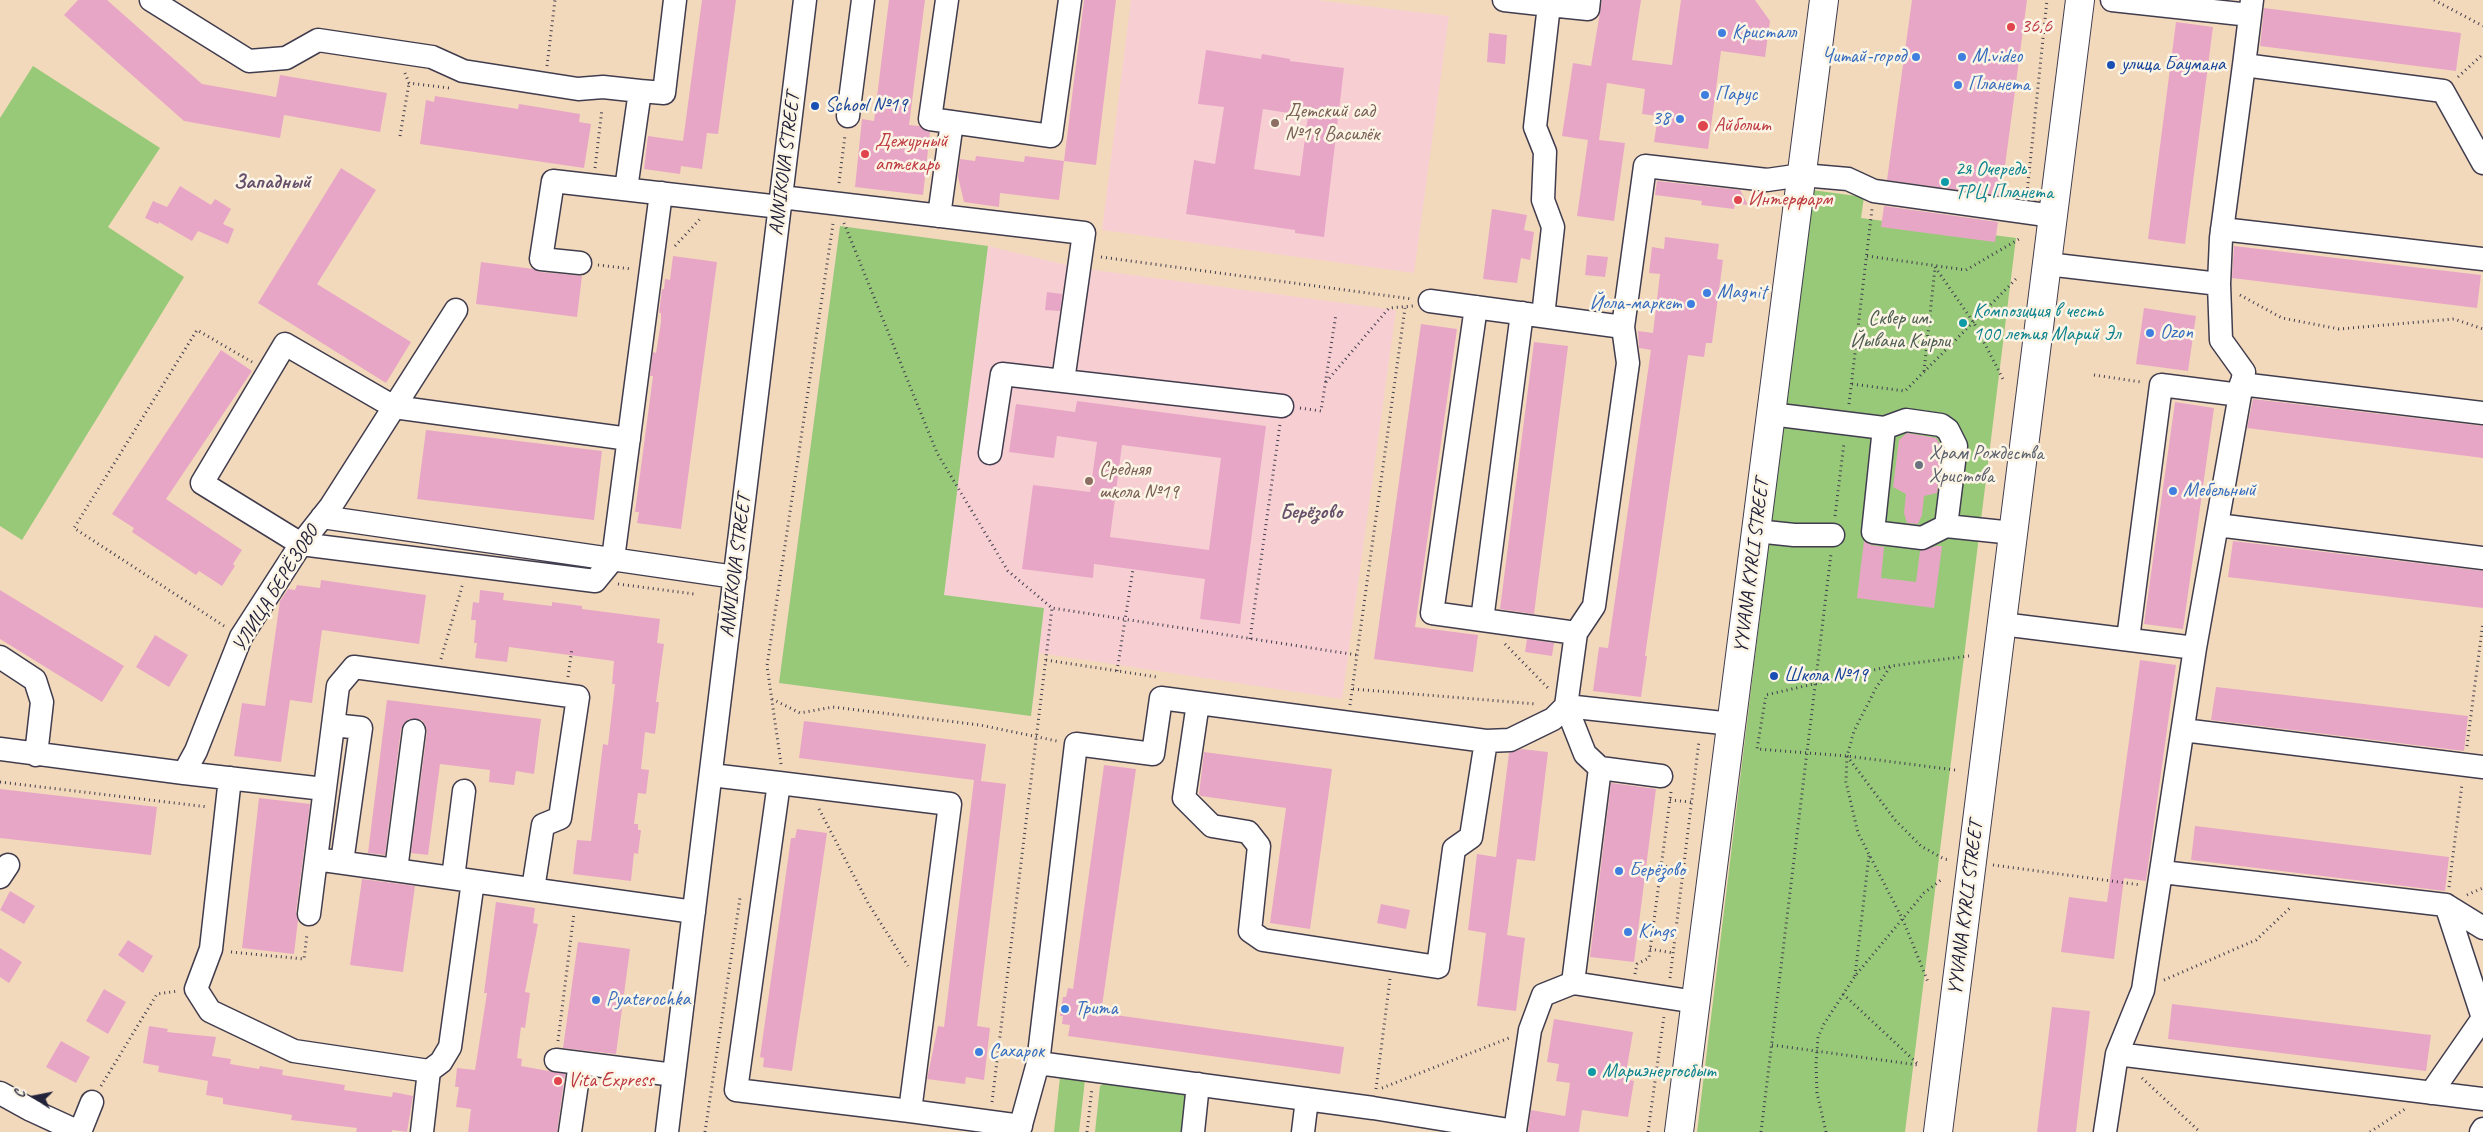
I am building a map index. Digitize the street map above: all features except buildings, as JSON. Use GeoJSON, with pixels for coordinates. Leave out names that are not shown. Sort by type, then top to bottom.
{"type":"FeatureCollection","features":[{"type":"Feature","properties":{"kind":"main road","name":"YYVANA KYRLI STREET"},"geometry":{"type":"LineString","coordinates":[[1679,1132],[1824,0]]}},
{"type":"Feature","properties":{"kind":"main road","name":"YYVANA KYRLI STREET"},"geometry":{"type":"LineString","coordinates":[[1938,1132],[2080,0]]}},
{"type":"Feature","properties":{"kind":"street"},"geometry":{"type":"LineString","coordinates":[[150,0],[249,61],[286,58],[318,40],[432,57],[463,71],[544,84],[578,89],[603,88],[664,93],[675,0]]}},
{"type":"Feature","properties":{"kind":"street","name":"ANNIKOVA STREET"},"geometry":{"type":"LineString","coordinates":[[667,1132],[805,0]]}},
{"type":"Feature","properties":{"kind":"street"},"geometry":{"type":"LineString","coordinates":[[848,116],[864,0]]}},
{"type":"Feature","properties":{"kind":"street"},"geometry":{"type":"LineString","coordinates":[[948,0],[930,119],[1051,136],[1070,0]]}},
{"type":"Feature","properties":{"kind":"street"},"geometry":{"type":"LineString","coordinates":[[1504,0],[1549,2],[1588,9],[1589,0]]}},
{"type":"Feature","properties":{"kind":"street"},"geometry":{"type":"LineString","coordinates":[[2105,1132],[2117,1054],[2143,990],[2195,648],[2244,372],[2221,340],[2219,284],[2222,229],[2251,8],[2112,0]]}},
{"type":"Feature","properties":{"kind":"street"},"geometry":{"type":"LineString","coordinates":[[1482,620],[1532,314],[1553,227],[1543,200],[1545,152],[1535,127],[1549,2]]}},
{"type":"Feature","properties":{"kind":"street"},"geometry":{"type":"LineString","coordinates":[[2244,65],[2443,91],[2483,163]]}},
{"type":"Feature","properties":{"kind":"street"},"geometry":{"type":"LineString","coordinates":[[626,189],[640,91]]}},
{"type":"Feature","properties":{"kind":"street"},"geometry":{"type":"LineString","coordinates":[[939,216],[952,122]]}},
{"type":"Feature","properties":{"kind":"street"},"geometry":{"type":"LineString","coordinates":[[1661,776],[1600,768],[1585,754],[1566,706],[1576,633],[1594,606],[1628,363],[1623,327],[1645,166],[1767,180],[1802,175],[1848,180],[1874,191],[2053,216]]}},
{"type":"Feature","properties":{"kind":"street"},"geometry":{"type":"LineString","coordinates":[[580,264],[542,259],[553,181],[719,200],[836,204],[1084,233],[1063,381]]}},
{"type":"Feature","properties":{"kind":"street"},"geometry":{"type":"LineString","coordinates":[[629,439],[394,407],[285,344],[202,483],[301,544],[594,581],[613,559],[629,439],[661,194]]}},
{"type":"Feature","properties":{"kind":"street"},"geometry":{"type":"LineString","coordinates":[[2222,229],[2483,259]]}},
{"type":"Feature","properties":{"kind":"street"},"geometry":{"type":"LineString","coordinates":[[2047,264],[2219,284]]}},
{"type":"Feature","properties":{"kind":"street"},"geometry":{"type":"LineString","coordinates":[[1430,302],[1623,327]]}},
{"type":"Feature","properties":{"kind":"street"},"geometry":{"type":"LineString","coordinates":[[1476,307],[1432,613],[1576,633]]}},
{"type":"Feature","properties":{"kind":"street","name":"УЛИЦА БЕРЁЗОВО"},"geometry":{"type":"LineString","coordinates":[[184,773],[196,751],[241,637],[301,544],[322,517],[456,310]]}},
{"type":"Feature","properties":{"kind":"street"},"geometry":{"type":"LineString","coordinates":[[990,453],[1002,374],[1282,406]]}},
{"type":"Feature","properties":{"kind":"street"},"geometry":{"type":"LineString","coordinates":[[2128,640],[2161,385],[2240,389],[2483,413]]}},
{"type":"Feature","properties":{"kind":"street"},"geometry":{"type":"LineString","coordinates":[[1771,414],[1884,428],[1906,420],[1941,425],[1948,430],[1956,446],[1946,526]]}},
{"type":"Feature","properties":{"kind":"street"},"geometry":{"type":"LineString","coordinates":[[1884,428],[1873,532],[1922,538],[1946,526],[2013,534]]}},
{"type":"Feature","properties":{"kind":"street"},"geometry":{"type":"LineString","coordinates":[[322,517],[735,577]]}},
{"type":"Feature","properties":{"kind":"street"},"geometry":{"type":"LineString","coordinates":[[2217,525],[2483,558]]}},
{"type":"Feature","properties":{"kind":"street"},"geometry":{"type":"LineString","coordinates":[[1756,531],[1794,535],[1833,535]]}},
{"type":"Feature","properties":{"kind":"street"},"geometry":{"type":"LineString","coordinates":[[2002,624],[2195,648]]}},
{"type":"Feature","properties":{"kind":"street"},"geometry":{"type":"LineString","coordinates":[[0,657],[34,680],[42,702],[36,755]]}},
{"type":"Feature","properties":{"kind":"street"},"geometry":{"type":"LineString","coordinates":[[309,914],[338,686],[354,667],[578,697],[560,818],[543,825],[533,889]]}},
{"type":"Feature","properties":{"kind":"street"},"geometry":{"type":"LineString","coordinates":[[779,783],[736,1090],[910,1111],[990,1122],[1020,1129],[1038,1063],[1076,744],[1152,754],[1161,698],[1486,741],[1510,740],[1553,719],[1566,706]]}},
{"type":"Feature","properties":{"kind":"street"},"geometry":{"type":"LineString","coordinates":[[1198,703],[1184,798],[1212,826],[1248,832],[1259,846],[1250,931],[1263,940],[1392,961],[1438,967],[1454,849],[1471,837],[1486,741]]}},
{"type":"Feature","properties":{"kind":"street"},"geometry":{"type":"LineString","coordinates":[[1566,706],[1732,724]]}},
{"type":"Feature","properties":{"kind":"street"},"geometry":{"type":"LineString","coordinates":[[333,725],[361,728],[342,862]]}},
{"type":"Feature","properties":{"kind":"street"},"geometry":{"type":"LineString","coordinates":[[2183,730],[2483,767]]}},
{"type":"Feature","properties":{"kind":"street"},"geometry":{"type":"LineString","coordinates":[[396,870],[414,731]]}},
{"type":"Feature","properties":{"kind":"street"},"geometry":{"type":"LineString","coordinates":[[0,749],[36,755],[324,789]]}},
{"type":"Feature","properties":{"kind":"street"},"geometry":{"type":"LineString","coordinates":[[1573,983],[1600,768]]}},
{"type":"Feature","properties":{"kind":"street"},"geometry":{"type":"LineString","coordinates":[[711,775],[950,804],[910,1111]]}},
{"type":"Feature","properties":{"kind":"street"},"geometry":{"type":"LineString","coordinates":[[230,778],[210,949],[196,989],[210,1011],[294,1051],[429,1071],[441,1062],[450,1047],[463,880],[464,791]]}},
{"type":"Feature","properties":{"kind":"street"},"geometry":{"type":"LineString","coordinates":[[316,859],[694,912]]}},
{"type":"Feature","properties":{"kind":"street"},"geometry":{"type":"LineString","coordinates":[[2160,880],[2310,889],[2446,905],[2483,928]]}},
{"type":"Feature","properties":{"kind":"street"},"geometry":{"type":"LineString","coordinates":[[2431,1093],[2483,1018],[2446,905]]}},
{"type":"Feature","properties":{"kind":"street"},"geometry":{"type":"LineString","coordinates":[[1038,1063],[1307,1099],[1515,1131],[1530,1030],[1543,995],[1573,983],[1696,1002]]}},
{"type":"Feature","properties":{"kind":"street"},"geometry":{"type":"LineString","coordinates":[[2117,1054],[2483,1099]]}},
{"type":"Feature","properties":{"kind":"street"},"geometry":{"type":"LineString","coordinates":[[556,1060],[674,1074]]}},
{"type":"Feature","properties":{"kind":"street"},"geometry":{"type":"LineString","coordinates":[[570,1132],[580,1063]]}},
{"type":"Feature","properties":{"kind":"street"},"geometry":{"type":"LineString","coordinates":[[422,1132],[429,1071]]}},
{"type":"Feature","properties":{"kind":"street"},"geometry":{"type":"LineString","coordinates":[[1192,1132],[1198,1084]]}},
{"type":"Feature","properties":{"kind":"street"},"geometry":{"type":"LineString","coordinates":[[0,1093],[31,1110],[79,1132],[92,1102]]}},
{"type":"Feature","properties":{"kind":"street"},"geometry":{"type":"LineString","coordinates":[[1303,1132],[1307,1099]]}},
{"type":"Feature","properties":{"kind":"path"},"geometry":{"type":"LineString","coordinates":[[544,84],[555,0]]}},
{"type":"Feature","properties":{"kind":"path"},"geometry":{"type":"LineString","coordinates":[[2024,212],[2047,0]]}},
{"type":"Feature","properties":{"kind":"path"},"geometry":{"type":"LineString","coordinates":[[2434,0],[2483,26]]}},
{"type":"Feature","properties":{"kind":"path"},"geometry":{"type":"LineString","coordinates":[[2443,91],[2483,54]]}},
{"type":"Feature","properties":{"kind":"path"},"geometry":{"type":"LineString","coordinates":[[400,136],[409,83],[402,68]]}},
{"type":"Feature","properties":{"kind":"path"},"geometry":{"type":"LineString","coordinates":[[409,83],[458,89]]}},
{"type":"Feature","properties":{"kind":"path"},"geometry":{"type":"LineString","coordinates":[[592,186],[604,109],[594,108]]}},
{"type":"Feature","properties":{"kind":"path"},"geometry":{"type":"LineString","coordinates":[[779,783],[781,761],[767,666],[848,116]]}},
{"type":"Feature","properties":{"kind":"path"},"geometry":{"type":"LineString","coordinates":[[1874,191],[1852,384],[1905,391],[1974,323],[2016,278]]}},
{"type":"Feature","properties":{"kind":"path"},"geometry":{"type":"LineString","coordinates":[[580,264],[651,271],[719,200]]}},
{"type":"Feature","properties":{"kind":"path"},"geometry":{"type":"LineString","coordinates":[[836,204],[937,453],[1008,571],[1052,608],[1357,655]]}},
{"type":"Feature","properties":{"kind":"path"},"geometry":{"type":"LineString","coordinates":[[1867,256],[1966,270],[2021,238]]}},
{"type":"Feature","properties":{"kind":"path"},"geometry":{"type":"LineString","coordinates":[[1081,254],[1430,302]]}},
{"type":"Feature","properties":{"kind":"path"},"geometry":{"type":"LineString","coordinates":[[1935,267],[1974,323],[2003,379]]}},
{"type":"Feature","properties":{"kind":"path"},"geometry":{"type":"LineString","coordinates":[[1924,372],[1935,267]]}},
{"type":"Feature","properties":{"kind":"path"},"geometry":{"type":"LineString","coordinates":[[2219,284],[2282,318],[2330,327],[2339,328],[2454,319],[2483,329]]}},
{"type":"Feature","properties":{"kind":"path"},"geometry":{"type":"LineString","coordinates":[[1326,383],[1389,308],[1405,308],[1430,302]]}},
{"type":"Feature","properties":{"kind":"path"},"geometry":{"type":"LineString","coordinates":[[1348,723],[1405,308]]}},
{"type":"Feature","properties":{"kind":"path"},"geometry":{"type":"LineString","coordinates":[[1250,639],[1282,406],[1321,411],[1336,314]]}},
{"type":"Feature","properties":{"kind":"path"},"geometry":{"type":"LineString","coordinates":[[241,637],[74,528],[197,330],[268,372]]}},
{"type":"Feature","properties":{"kind":"path"},"geometry":{"type":"LineString","coordinates":[[2094,375],[2161,385]]}},
{"type":"Feature","properties":{"kind":"path"},"geometry":{"type":"LineString","coordinates":[[435,679],[469,566]]}},
{"type":"Feature","properties":{"kind":"path"},"geometry":{"type":"LineString","coordinates":[[1118,671],[1133,569]]}},
{"type":"Feature","properties":{"kind":"path"},"geometry":{"type":"LineString","coordinates":[[594,581],[694,594]]}},
{"type":"Feature","properties":{"kind":"path"},"geometry":{"type":"LineString","coordinates":[[990,1122],[1052,608]]}},
{"type":"Feature","properties":{"kind":"path"},"geometry":{"type":"LineString","coordinates":[[1482,620],[1566,706]]}},
{"type":"Feature","properties":{"kind":"path"},"geometry":{"type":"LineString","coordinates":[[566,696],[572,648]]}},
{"type":"Feature","properties":{"kind":"path"},"geometry":{"type":"LineString","coordinates":[[1955,770],[1847,756],[1757,749],[1766,695],[1891,666],[1969,656]]}},
{"type":"Feature","properties":{"kind":"path"},"geometry":{"type":"LineString","coordinates":[[1891,666],[1862,712],[1847,756],[1846,782],[1851,809],[1869,855],[1903,920],[1928,982]]}},
{"type":"Feature","properties":{"kind":"path"},"geometry":{"type":"LineString","coordinates":[[1761,1132],[1815,684]]}},
{"type":"Feature","properties":{"kind":"path"},"geometry":{"type":"LineString","coordinates":[[1352,689],[1566,706]]}},
{"type":"Feature","properties":{"kind":"path"},"geometry":{"type":"LineString","coordinates":[[772,699],[800,713],[833,707],[980,725],[1076,744]]}},
{"type":"Feature","properties":{"kind":"path"},"geometry":{"type":"LineString","coordinates":[[1648,1132],[1700,735]]}},
{"type":"Feature","properties":{"kind":"path"},"geometry":{"type":"LineString","coordinates":[[1847,756],[1895,820],[1921,846],[1944,859],[2160,880]]}},
{"type":"Feature","properties":{"kind":"path"},"geometry":{"type":"LineString","coordinates":[[1632,992],[1637,964],[1649,958],[1671,788],[1661,776]]}},
{"type":"Feature","properties":{"kind":"path"},"geometry":{"type":"LineString","coordinates":[[0,782],[226,809]]}},
{"type":"Feature","properties":{"kind":"path"},"geometry":{"type":"LineString","coordinates":[[1670,800],[1692,802]]}},
{"type":"Feature","properties":{"kind":"path"},"geometry":{"type":"LineString","coordinates":[[812,804],[820,810],[868,902],[925,995]]}},
{"type":"Feature","properties":{"kind":"path"},"geometry":{"type":"LineString","coordinates":[[1855,976],[1869,855]]}},
{"type":"Feature","properties":{"kind":"path"},"geometry":{"type":"LineString","coordinates":[[1661,866],[1683,868]]}},
{"type":"Feature","properties":{"kind":"path"},"geometry":{"type":"LineString","coordinates":[[1826,1132],[1817,1093],[1816,1051],[1818,1036],[1855,976],[1924,893],[1941,880]]}},
{"type":"Feature","properties":{"kind":"path"},"geometry":{"type":"LineString","coordinates":[[2143,990],[2256,940],[2310,889]]}},
{"type":"Feature","properties":{"kind":"path"},"geometry":{"type":"LineString","coordinates":[[556,1060],[576,895]]}},
{"type":"Feature","properties":{"kind":"path"},"geometry":{"type":"LineString","coordinates":[[705,1132],[741,896]]}},
{"type":"Feature","properties":{"kind":"path"},"geometry":{"type":"LineString","coordinates":[[210,949],[304,959],[309,914]]}},
{"type":"Feature","properties":{"kind":"path"},"geometry":{"type":"LineString","coordinates":[[1650,949],[1673,952]]}},
{"type":"Feature","properties":{"kind":"path"},"geometry":{"type":"LineString","coordinates":[[1392,961],[1376,1091],[1530,1030]]}},
{"type":"Feature","properties":{"kind":"path"},"geometry":{"type":"LineString","coordinates":[[92,1102],[157,994]]}},
{"type":"Feature","properties":{"kind":"path"},"geometry":{"type":"LineString","coordinates":[[1772,1045],[1918,1065],[1843,994]]}},
{"type":"Feature","properties":{"kind":"path"},"geometry":{"type":"LineString","coordinates":[[2117,1054],[2200,1132]]}},
{"type":"Feature","properties":{"kind":"path"},"geometry":{"type":"LineString","coordinates":[[1087,1132],[1094,1070]]}},
{"type":"Feature","properties":{"kind":"path"},"geometry":{"type":"LineString","coordinates":[[2370,1132],[2431,1093]]}},
{"type":"Feature","properties":{"kind":"shaded area","name":"Детский сад №19 Василёк"},"geometry":{"type":"Polygon","coordinates":[[[1131,0],[1316,0],[1449,16],[1414,273],[1102,230],[1131,0]]]}},
{"type":"Feature","properties":{"kind":"shaded area","name":"Средняя школа №19"},"geometry":{"type":"Polygon","coordinates":[[[840,226],[988,246],[1079,268],[1396,310],[1342,699],[1040,653],[1031,716],[779,683],[840,226]]]}},
{"type":"Feature","properties":{"kind":"green space"},"geometry":{"type":"Polygon","coordinates":[[[33,66],[160,148],[108,227],[184,277],[22,540],[0,526],[0,118],[33,66]]]}},
{"type":"Feature","properties":{"kind":"green space","name":"Сквер им. Йывана Кырли"},"geometry":{"type":"Polygon","coordinates":[[[1812,190],[1864,197],[1861,218],[2016,238],[1905,1132],[1697,1132],[1812,190]]]}},
{"type":"Feature","properties":{"kind":"green space"},"geometry":{"type":"Polygon","coordinates":[[[840,226],[988,246],[944,595],[1044,608],[1031,716],[779,683],[840,226]]]}},
{"type":"Feature","properties":{"kind":"green space"},"geometry":{"type":"Polygon","coordinates":[[[1060,1077],[1085,1080],[1079,1132],[1054,1132],[1060,1077]]]}},
{"type":"Feature","properties":{"kind":"green space"},"geometry":{"type":"Polygon","coordinates":[[[1111,1080],[1190,1090],[1184,1132],[1095,1132],[1100,1086],[1111,1080]]]}},
{"type":"Feature","properties":{"kind":"place","name":"36,6"},"geometry":{"type":"Point","coordinates":[2011,27]}},
{"type":"Feature","properties":{"kind":"place","name":"Кристалл"},"geometry":{"type":"Point","coordinates":[1722,33]}},
{"type":"Feature","properties":{"kind":"place","name":"Читай-город"},"geometry":{"type":"Point","coordinates":[1916,57]}},
{"type":"Feature","properties":{"kind":"place","name":"M.video"},"geometry":{"type":"Point","coordinates":[1962,57]}},
{"type":"Feature","properties":{"kind":"place","name":"улица Баумана"},"geometry":{"type":"Point","coordinates":[2111,65]}},
{"type":"Feature","properties":{"kind":"place","name":"Планета"},"geometry":{"type":"Point","coordinates":[1958,85]}},
{"type":"Feature","properties":{"kind":"place","name":"Парус"},"geometry":{"type":"Point","coordinates":[1705,95]}},
{"type":"Feature","properties":{"kind":"place","name":"School №19"},"geometry":{"type":"Point","coordinates":[815,106]}},
{"type":"Feature","properties":{"kind":"place","name":"38"},"geometry":{"type":"Point","coordinates":[1680,119]}},
{"type":"Feature","properties":{"kind":"place","name":"Детский сад №19 Василёк"},"geometry":{"type":"Point","coordinates":[1275,123]}},
{"type":"Feature","properties":{"kind":"place","name":"Айболит"},"geometry":{"type":"Point","coordinates":[1703,126]}},
{"type":"Feature","properties":{"kind":"place","name":"Дежурный аптекарь"},"geometry":{"type":"Point","coordinates":[865,154]}},
{"type":"Feature","properties":{"kind":"place","name":"2я Очередь ТРЦ Планета"},"geometry":{"type":"Point","coordinates":[1945,182]}},
{"type":"Feature","properties":{"kind":"place","name":"Интерфарм"},"geometry":{"type":"Point","coordinates":[1738,200]}},
{"type":"Feature","properties":{"kind":"place","name":"Magnit"},"geometry":{"type":"Point","coordinates":[1707,293]}},
{"type":"Feature","properties":{"kind":"place","name":"Йола-маркет"},"geometry":{"type":"Point","coordinates":[1691,304]}},
{"type":"Feature","properties":{"kind":"place","name":"Композиция в честь 100 летия Марий Эл"},"geometry":{"type":"Point","coordinates":[1963,323]}},
{"type":"Feature","properties":{"kind":"place","name":"Ozon"},"geometry":{"type":"Point","coordinates":[2150,333]}},
{"type":"Feature","properties":{"kind":"place","name":"Храм Рождества Христова"},"geometry":{"type":"Point","coordinates":[1919,465]}},
{"type":"Feature","properties":{"kind":"place","name":"Средняя школа №19"},"geometry":{"type":"Point","coordinates":[1089,481]}},
{"type":"Feature","properties":{"kind":"place","name":"Мебельный"},"geometry":{"type":"Point","coordinates":[2173,491]}},
{"type":"Feature","properties":{"kind":"place","name":"Школа №19"},"geometry":{"type":"Point","coordinates":[1774,676]}},
{"type":"Feature","properties":{"kind":"place","name":"Берёзово"},"geometry":{"type":"Point","coordinates":[1619,871]}},
{"type":"Feature","properties":{"kind":"place","name":"Kings"},"geometry":{"type":"Point","coordinates":[1628,932]}},
{"type":"Feature","properties":{"kind":"place","name":"Pyaterochka"},"geometry":{"type":"Point","coordinates":[596,1000]}},
{"type":"Feature","properties":{"kind":"place","name":"Трита"},"geometry":{"type":"Point","coordinates":[1065,1009]}},
{"type":"Feature","properties":{"kind":"place","name":"Сахарок"},"geometry":{"type":"Point","coordinates":[979,1052]}},
{"type":"Feature","properties":{"kind":"place","name":"Мариэнергосбыт"},"geometry":{"type":"Point","coordinates":[1592,1072]}},
{"type":"Feature","properties":{"kind":"place","name":"Vita Express"},"geometry":{"type":"Point","coordinates":[558,1081]}},
{"type":"Feature","properties":{"kind":"district","name":"Западный"},"geometry":{"type":"Point","coordinates":[272,182]}},
{"type":"Feature","properties":{"kind":"district","name":"Берёзово"},"geometry":{"type":"Point","coordinates":[1311,512]}}]}
